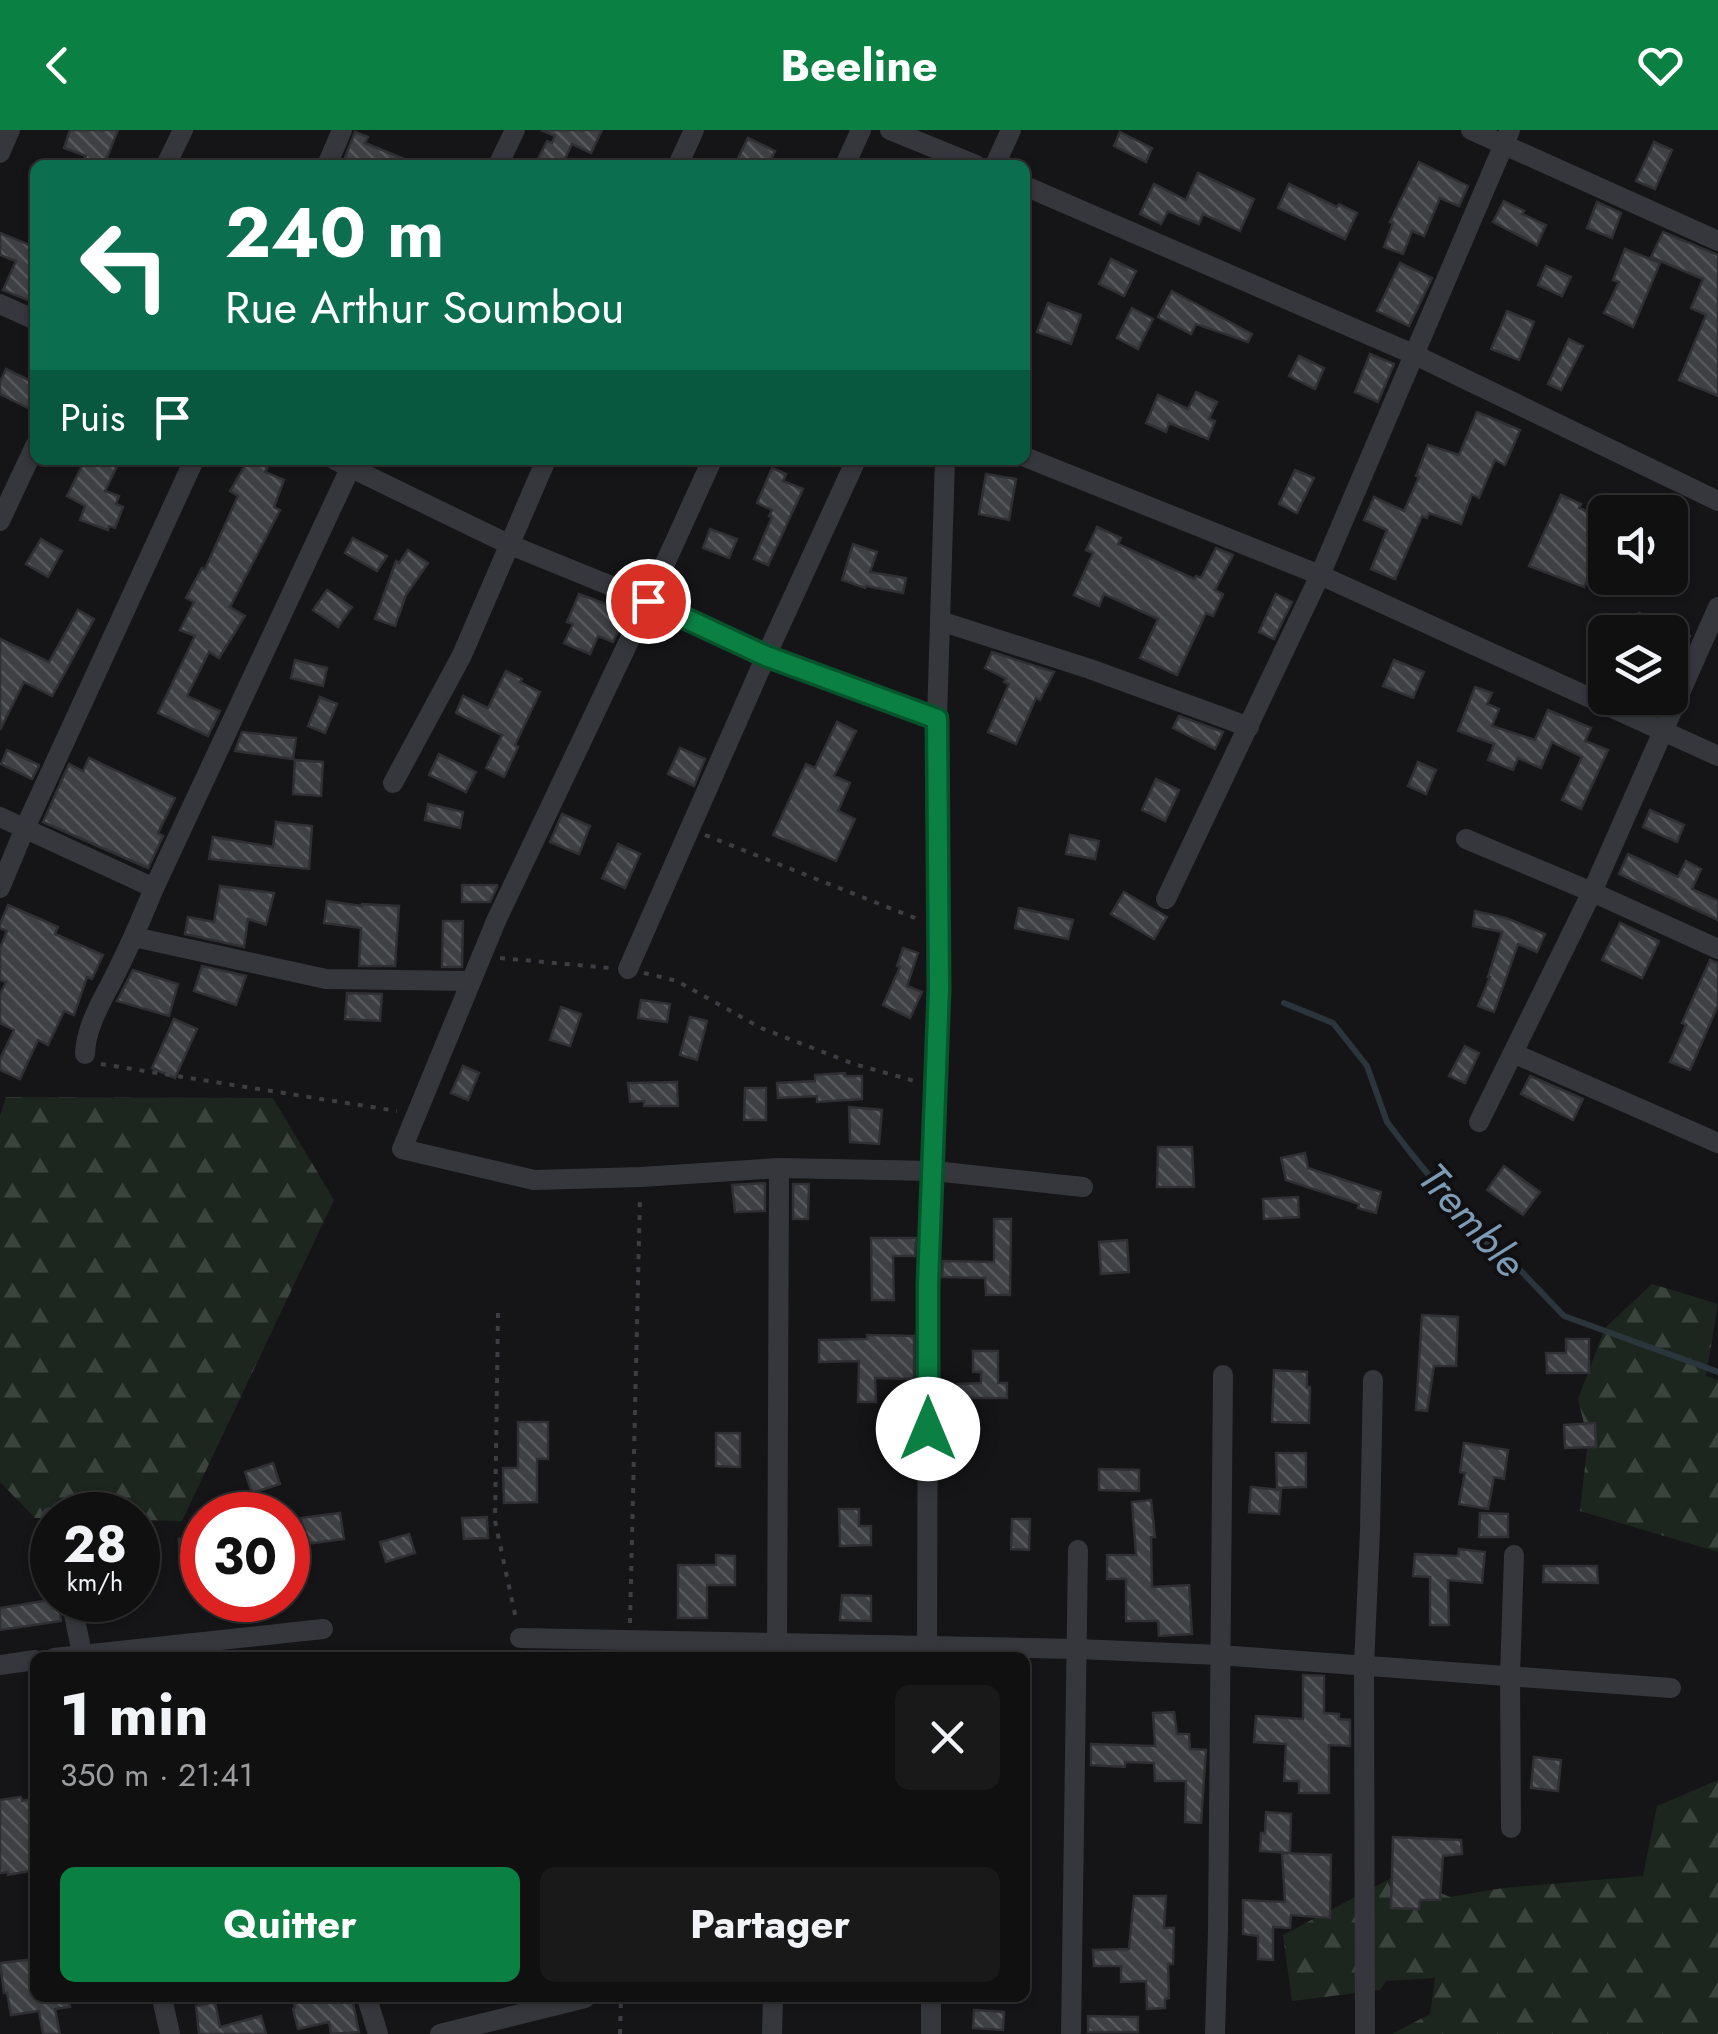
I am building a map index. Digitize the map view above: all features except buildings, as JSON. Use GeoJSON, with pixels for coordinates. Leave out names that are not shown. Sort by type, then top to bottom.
{"type":"FeatureCollection","features":[{"type":"Feature","properties":{"kind":"street"},"geometry":{"type":"LineString","coordinates":[[0,152],[10,130]]}},
{"type":"Feature","properties":{"kind":"street"},"geometry":{"type":"LineString","coordinates":[[168,160],[183,130]]}},
{"type":"Feature","properties":{"kind":"street"},"geometry":{"type":"LineString","coordinates":[[329,160],[342,130]]}},
{"type":"Feature","properties":{"kind":"street"},"geometry":{"type":"LineString","coordinates":[[500,160],[515,130]]}},
{"type":"Feature","properties":{"kind":"street"},"geometry":{"type":"LineString","coordinates":[[680,160],[694,130]]}},
{"type":"Feature","properties":{"kind":"street"},"geometry":{"type":"LineString","coordinates":[[847,160],[861,130]]}},
{"type":"Feature","properties":{"kind":"street"},"geometry":{"type":"LineString","coordinates":[[890,130],[964,160]]}},
{"type":"Feature","properties":{"kind":"street"},"geometry":{"type":"LineString","coordinates":[[997,160],[1011,130]]}},
{"type":"Feature","properties":{"kind":"street"},"geometry":{"type":"LineString","coordinates":[[1472,130],[1507,137],[1718,241]]}},
{"type":"Feature","properties":{"kind":"street"},"geometry":{"type":"LineString","coordinates":[[1166,899],[1320,575],[1507,137]]}},
{"type":"Feature","properties":{"kind":"street"},"geometry":{"type":"LineString","coordinates":[[1030,188],[1413,354],[1718,500]]}},
{"type":"Feature","properties":{"kind":"street"},"geometry":{"type":"LineString","coordinates":[[0,304],[30,318]]}},
{"type":"Feature","properties":{"kind":"street"},"geometry":{"type":"LineString","coordinates":[[0,521],[30,457]]}},
{"type":"Feature","properties":{"kind":"street"},"geometry":{"type":"LineString","coordinates":[[1030,459],[1320,575],[1718,756]]}},
{"type":"Feature","properties":{"kind":"street"},"geometry":{"type":"LineString","coordinates":[[0,888],[192,465]]}},
{"type":"Feature","properties":{"kind":"street"},"geometry":{"type":"LineString","coordinates":[[85,1054],[86,1037],[345,465]]}},
{"type":"Feature","properties":{"kind":"street"},"geometry":{"type":"LineString","coordinates":[[352,465],[508,544],[648,601],[766,656],[937,719]]}},
{"type":"Feature","properties":{"kind":"street"},"geometry":{"type":"LineString","coordinates":[[393,783],[462,655],[544,465]]}},
{"type":"Feature","properties":{"kind":"street"},"geometry":{"type":"LineString","coordinates":[[710,465],[496,921],[402,1149],[534,1180],[641,1178],[778,1168],[934,1171],[1083,1186]]}},
{"type":"Feature","properties":{"kind":"street"},"geometry":{"type":"LineString","coordinates":[[628,970],[854,465]]}},
{"type":"Feature","properties":{"kind":"street"},"geometry":{"type":"LineString","coordinates":[[927,1652],[928,1284],[936,1087],[937,719],[945,465]]}},
{"type":"Feature","properties":{"kind":"street"},"geometry":{"type":"LineString","coordinates":[[1479,1122],[1592,892],[1718,607]]}},
{"type":"Feature","properties":{"kind":"street"},"geometry":{"type":"LineString","coordinates":[[940,621],[1090,669],[1250,727]]}},
{"type":"Feature","properties":{"kind":"street"},"geometry":{"type":"LineString","coordinates":[[0,818],[154,888]]}},
{"type":"Feature","properties":{"kind":"street"},"geometry":{"type":"LineString","coordinates":[[1466,839],[1718,950]]}},
{"type":"Feature","properties":{"kind":"street"},"geometry":{"type":"LineString","coordinates":[[134,936],[326,979],[471,981]]}},
{"type":"Feature","properties":{"kind":"street"},"geometry":{"type":"LineString","coordinates":[[1513,1052],[1718,1143]]}},
{"type":"Feature","properties":{"kind":"street"},"geometry":{"type":"LineString","coordinates":[[776,1650],[778,1168]]}},
{"type":"Feature","properties":{"kind":"street"},"geometry":{"type":"LineString","coordinates":[[1215,2034],[1223,1375]]}},
{"type":"Feature","properties":{"kind":"street"},"geometry":{"type":"LineString","coordinates":[[1365,2034],[1364,1666],[1373,1380]]}},
{"type":"Feature","properties":{"kind":"street"},"geometry":{"type":"LineString","coordinates":[[1071,2034],[1078,1550]]}},
{"type":"Feature","properties":{"kind":"street"},"geometry":{"type":"LineString","coordinates":[[1511,1828],[1514,1554]]}},
{"type":"Feature","properties":{"kind":"street"},"geometry":{"type":"LineString","coordinates":[[75,1622],[81,1652]]}},
{"type":"Feature","properties":{"kind":"street"},"geometry":{"type":"LineString","coordinates":[[168,1652],[254,1648],[323,1629]]}},
{"type":"Feature","properties":{"kind":"street"},"geometry":{"type":"LineString","coordinates":[[520,1638],[630,1640],[776,1650],[1078,1650],[1219,1656],[1671,1688]]}},
{"type":"Feature","properties":{"kind":"street"},"geometry":{"type":"LineString","coordinates":[[0,1666],[30,1661]]}},
{"type":"Feature","properties":{"kind":"street"},"geometry":{"type":"LineString","coordinates":[[163,2002],[170,2034]]}},
{"type":"Feature","properties":{"kind":"street"},"geometry":{"type":"LineString","coordinates":[[367,2002],[378,2034]]}},
{"type":"Feature","properties":{"kind":"street"},"geometry":{"type":"LineString","coordinates":[[440,2034],[569,2002]]}},
{"type":"Feature","properties":{"kind":"street"},"geometry":{"type":"LineString","coordinates":[[772,2034],[773,2002]]}},
{"type":"Feature","properties":{"kind":"street"},"geometry":{"type":"LineString","coordinates":[[931,2002],[932,2034]]}},
{"type":"Feature","properties":{"kind":"path"},"geometry":{"type":"LineString","coordinates":[[690,829],[938,927]]}},
{"type":"Feature","properties":{"kind":"path"},"geometry":{"type":"LineString","coordinates":[[482,957],[628,970],[677,981],[762,1028],[854,1064],[936,1087]]}},
{"type":"Feature","properties":{"kind":"path"},"geometry":{"type":"LineString","coordinates":[[85,1054],[103,1066],[416,1114]]}},
{"type":"Feature","properties":{"kind":"path"},"geometry":{"type":"LineString","coordinates":[[630,1640],[641,1178]]}},
{"type":"Feature","properties":{"kind":"path"},"geometry":{"type":"LineString","coordinates":[[498,1313],[496,1521],[520,1638]]}},
{"type":"Feature","properties":{"kind":"path"},"geometry":{"type":"LineString","coordinates":[[620,2034],[621,2002]]}},
{"type":"Feature","properties":{"kind":"green space"},"geometry":{"type":"Polygon","coordinates":[[[6,1097],[273,1098],[334,1200],[196,1492],[180,1492],[180,1521],[160,1520],[160,1492],[30,1492],[30,1513],[0,1482],[0,1116],[6,1097]]]}},
{"type":"Feature","properties":{"kind":"green space"},"geometry":{"type":"Polygon","coordinates":[[[1652,1284],[1718,1304],[1706,1376],[1718,1380],[1718,1552],[1580,1511],[1588,1440],[1578,1399],[1605,1328],[1652,1284]]]}},
{"type":"Feature","properties":{"kind":"green space"},"geometry":{"type":"Polygon","coordinates":[[[1718,1780],[1718,2034],[1392,2034],[1430,2014],[1435,1978],[1386,1981],[1380,1990],[1292,2001],[1283,1935],[1397,1875],[1450,1897],[1503,1888],[1643,1876],[1657,1806],[1718,1780]]]}},
{"type":"Feature","properties":{"kind":"waterway","name":"Tremble"},"geometry":{"type":"LineString","coordinates":[[1284,1003],[1333,1023],[1367,1066],[1387,1122],[1410,1152],[1477,1234],[1520,1270],[1564,1316],[1718,1372]]}},
{"type":"Feature","properties":{"kind":"route"},"geometry":{"type":"LineString","coordinates":[[648,601],[766,656],[937,719],[939,989],[928,1284],[928,1429]]}}]}
